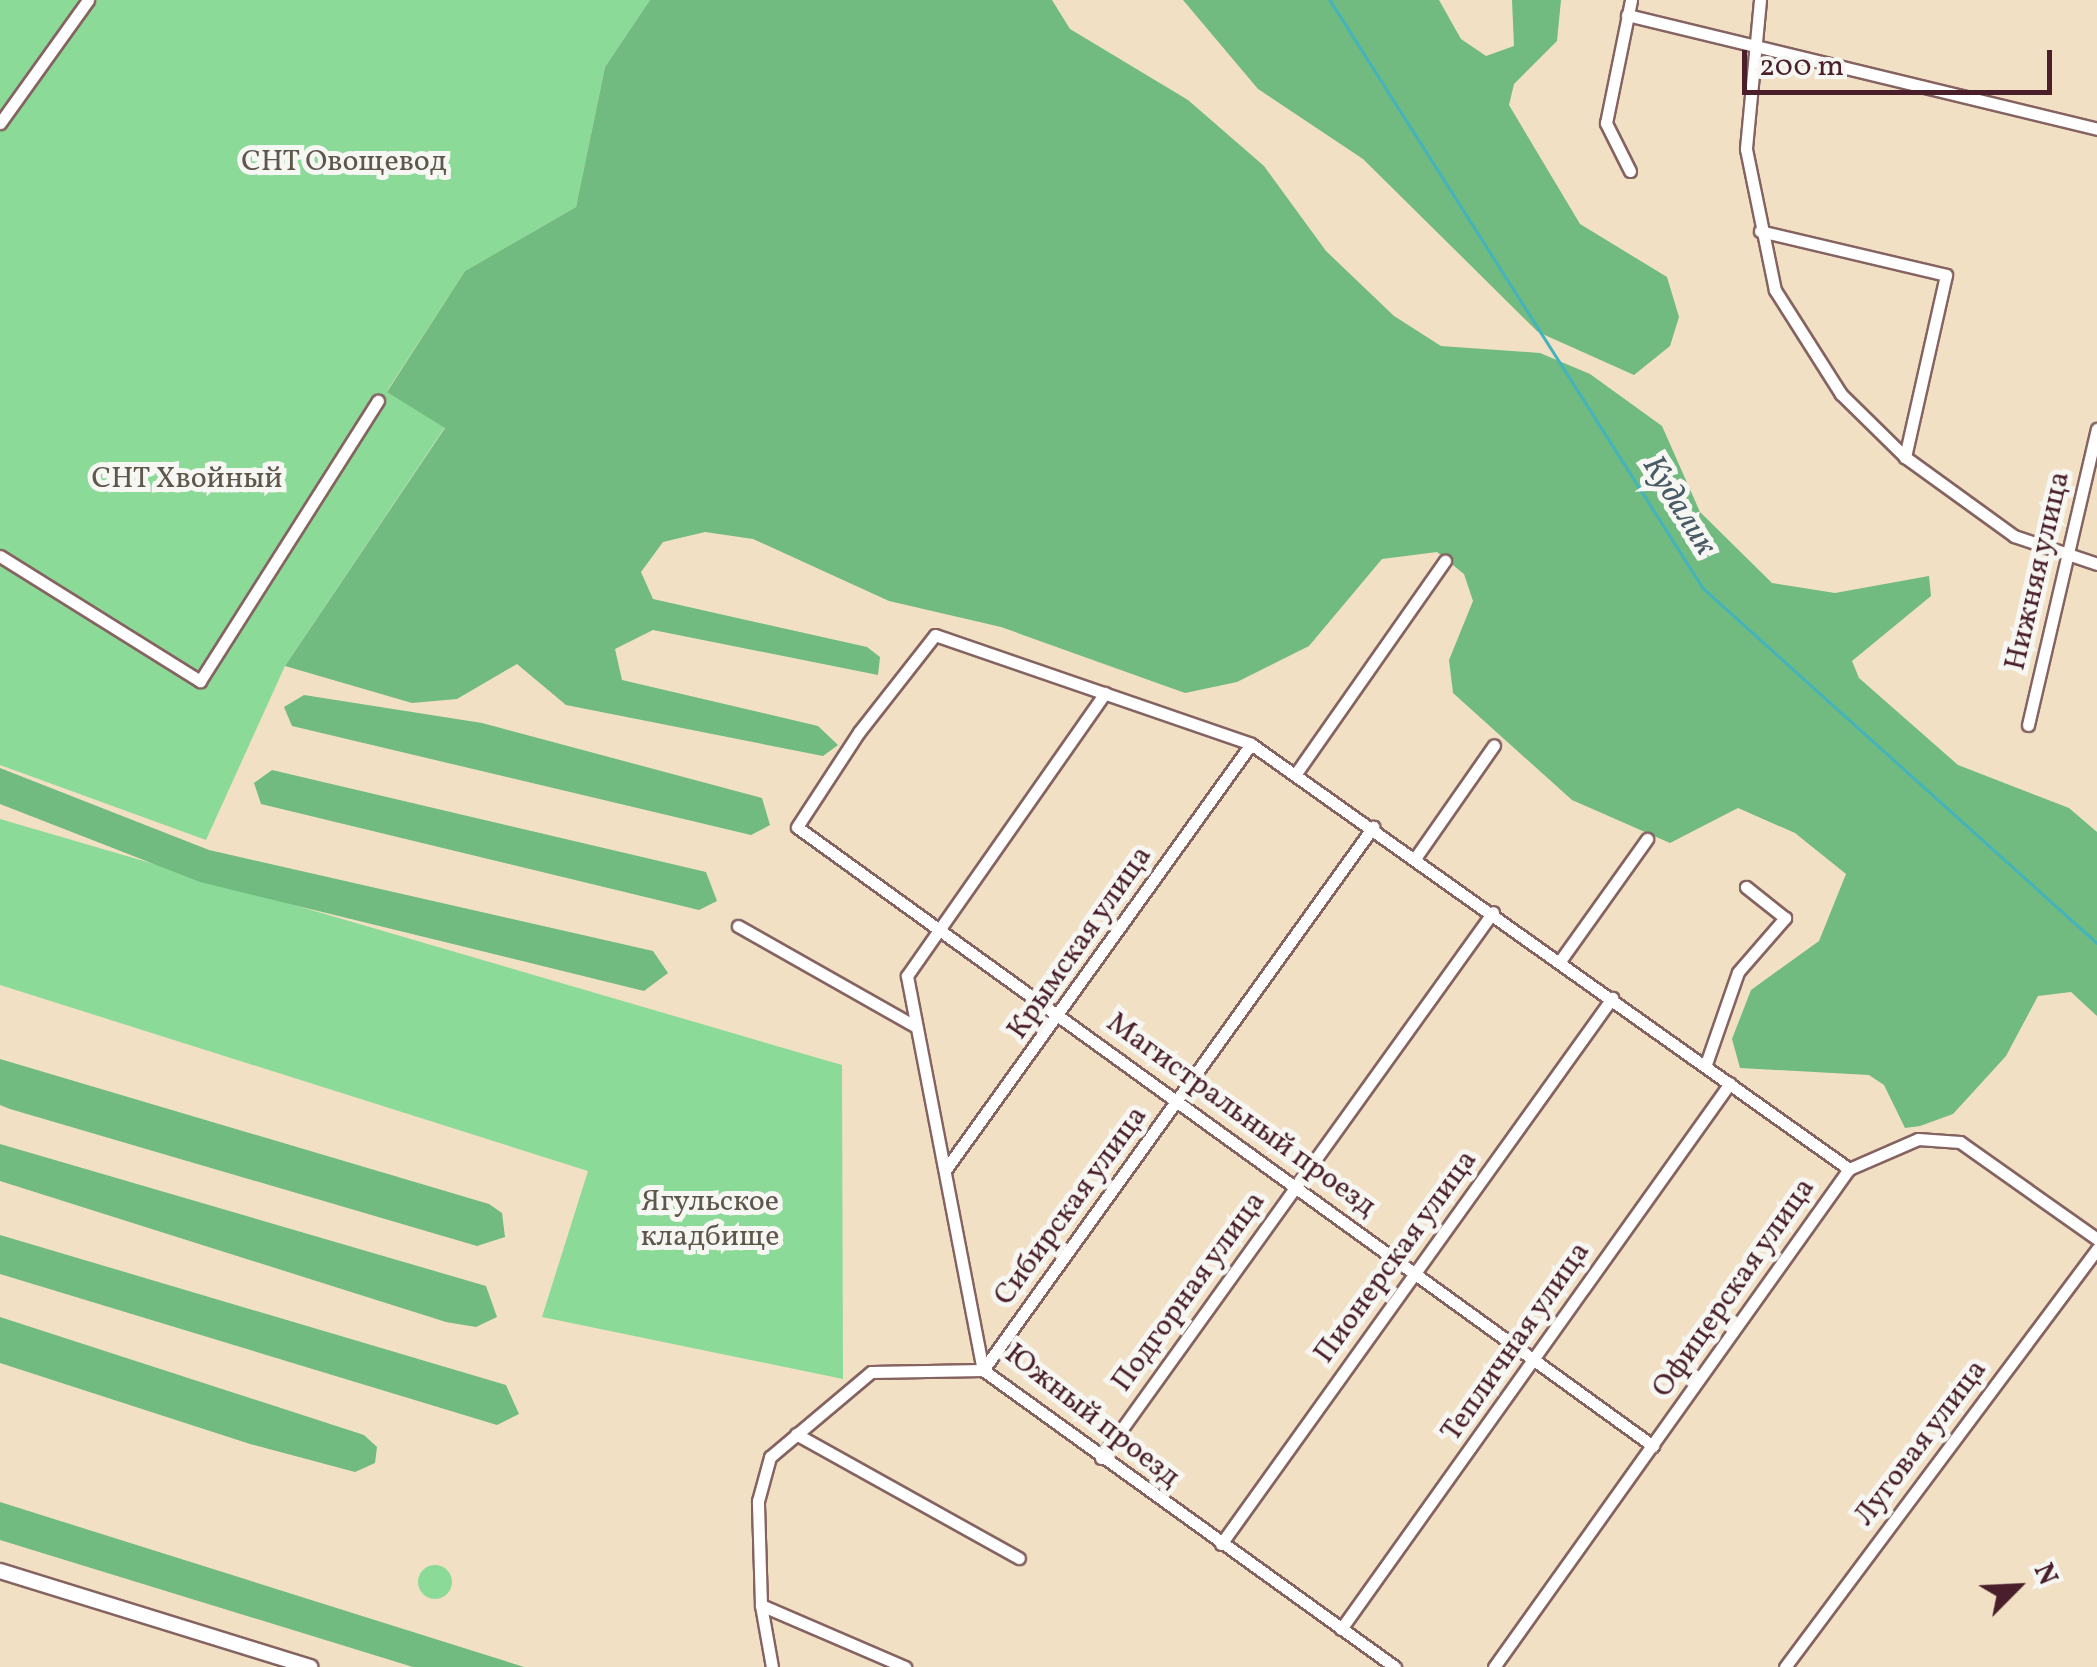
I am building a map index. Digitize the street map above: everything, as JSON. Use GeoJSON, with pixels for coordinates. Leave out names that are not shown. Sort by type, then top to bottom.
{"type":"FeatureCollection","features":[{"type":"Feature","properties":{"kind":"street"},"geometry":{"type":"LineString","coordinates":[[0,123],[88,0]]}},
{"type":"Feature","properties":{"kind":"street"},"geometry":{"type":"LineString","coordinates":[[1630,0],[1606,123],[1630,171]]}},
{"type":"Feature","properties":{"kind":"street"},"geometry":{"type":"LineString","coordinates":[[1760,0],[1750,44],[1746,149],[1760,232],[1775,290],[1831,379],[1904,457],[2014,536],[2067,558],[2097,564]]}},
{"type":"Feature","properties":{"kind":"street"},"geometry":{"type":"LineString","coordinates":[[1628,15],[2097,129]]}},
{"type":"Feature","properties":{"kind":"street"},"geometry":{"type":"LineString","coordinates":[[1760,232],[1946,275],[1904,457]]}},
{"type":"Feature","properties":{"kind":"street"},"geometry":{"type":"LineString","coordinates":[[0,556],[200,681],[378,401]]}},
{"type":"Feature","properties":{"kind":"street","name":"Нижняя улица"},"geometry":{"type":"LineString","coordinates":[[2028,724],[2097,428]]}},
{"type":"Feature","properties":{"kind":"street"},"geometry":{"type":"LineString","coordinates":[[1297,772],[1445,561]]}},
{"type":"Feature","properties":{"kind":"street","name":"Магистральный проезд"},"geometry":{"type":"LineString","coordinates":[[1104,693],[933,635],[797,827],[1181,1099],[1653,1446]]}},
{"type":"Feature","properties":{"kind":"street"},"geometry":{"type":"LineString","coordinates":[[938,929],[1104,693],[1252,744],[1297,772],[1849,1169]]}},
{"type":"Feature","properties":{"kind":"street","name":"Крымская улица"},"geometry":{"type":"LineString","coordinates":[[946,1169],[1061,1015],[1252,744]]}},
{"type":"Feature","properties":{"kind":"street"},"geometry":{"type":"LineString","coordinates":[[1416,857],[1494,745]]}},
{"type":"Feature","properties":{"kind":"street","name":"Сибирская улица"},"geometry":{"type":"LineString","coordinates":[[983,1370],[1181,1099],[1372,827]]}},
{"type":"Feature","properties":{"kind":"street"},"geometry":{"type":"LineString","coordinates":[[1560,961],[1647,839]]}},
{"type":"Feature","properties":{"kind":"street"},"geometry":{"type":"LineString","coordinates":[[1706,1064],[1738,972],[1785,918],[1746,887]]}},
{"type":"Feature","properties":{"kind":"street","name":"Подгорная улица"},"geometry":{"type":"LineString","coordinates":[[1102,1458],[1493,912]]}},
{"type":"Feature","properties":{"kind":"street"},"geometry":{"type":"LineString","coordinates":[[738,926],[913,1024]]}},
{"type":"Feature","properties":{"kind":"street","name":"Южный проезд"},"geometry":{"type":"LineString","coordinates":[[938,929],[906,976],[983,1370],[1395,1667]]}},
{"type":"Feature","properties":{"kind":"street","name":"Пионерская улица"},"geometry":{"type":"LineString","coordinates":[[1221,1544],[1612,998]]}},
{"type":"Feature","properties":{"kind":"street","name":"Тепличная улица"},"geometry":{"type":"LineString","coordinates":[[1341,1629],[1730,1083]]}},
{"type":"Feature","properties":{"kind":"street","name":"Офицерская улица"},"geometry":{"type":"LineString","coordinates":[[1494,1667],[1849,1169],[1918,1139],[1960,1142],[2097,1239]]}},
{"type":"Feature","properties":{"kind":"street","name":"Луговая улица"},"geometry":{"type":"LineString","coordinates":[[1785,1667],[2097,1249]]}},
{"type":"Feature","properties":{"kind":"street"},"geometry":{"type":"LineString","coordinates":[[772,1667],[760,1604],[762,1476],[796,1434],[871,1372],[983,1370]]}},
{"type":"Feature","properties":{"kind":"street"},"geometry":{"type":"LineString","coordinates":[[796,1434],[1019,1558]]}},
{"type":"Feature","properties":{"kind":"street"},"geometry":{"type":"LineString","coordinates":[[0,1571],[311,1667]]}},
{"type":"Feature","properties":{"kind":"street"},"geometry":{"type":"LineString","coordinates":[[760,1604],[905,1667]]}},
{"type":"Feature","properties":{"kind":"green space"},"geometry":{"type":"Polygon","coordinates":[[[0,0],[650,0],[605,67],[576,207],[465,271],[387,391],[445,427],[285,666],[206,840],[0,765],[0,0]]]}},
{"type":"Feature","properties":{"kind":"green space"},"geometry":{"type":"Polygon","coordinates":[[[650,0],[1052,0],[1070,29],[1188,100],[1264,166],[1326,251],[1394,316],[1441,346],[1540,353],[1590,374],[1662,426],[1700,512],[1772,583],[1835,593],[1929,576],[1931,596],[1852,661],[1859,678],[1958,765],[2069,808],[2097,832],[2097,1016],[2071,992],[2038,996],[2006,1056],[1953,1114],[1920,1126],[1905,1128],[1884,1085],[1869,1075],[1740,1068],[1732,1039],[1751,990],[1819,941],[1846,874],[1795,833],[1738,808],[1670,843],[1572,800],[1453,693],[1449,660],[1473,601],[1464,574],[1437,552],[1382,559],[1309,646],[1237,682],[1185,693],[1001,627],[889,601],[753,539],[705,532],[663,542],[641,572],[653,599],[867,647],[880,657],[878,675],[653,630],[615,649],[622,680],[818,726],[838,745],[823,756],[566,705],[517,664],[457,699],[412,703],[285,666],[445,428],[387,392],[465,271],[576,207],[605,67],[650,0]]]}},
{"type":"Feature","properties":{"kind":"green space"},"geometry":{"type":"Polygon","coordinates":[[[1183,0],[1439,0],[1461,39],[1486,56],[1514,46],[1512,0],[1561,0],[1557,41],[1514,84],[1509,105],[1580,224],[1667,277],[1679,317],[1670,346],[1634,375],[1538,332],[1363,159],[1258,89],[1183,0]]]}},
{"type":"Feature","properties":{"kind":"green space"},"geometry":{"type":"Polygon","coordinates":[[[304,695],[482,723],[762,798],[770,825],[751,835],[292,726],[284,707],[304,695]]]}},
{"type":"Feature","properties":{"kind":"green space"},"geometry":{"type":"Polygon","coordinates":[[[0,768],[209,850],[653,951],[668,973],[644,991],[200,882],[0,804],[0,768]]]}},
{"type":"Feature","properties":{"kind":"green space"},"geometry":{"type":"Polygon","coordinates":[[[272,770],[706,872],[717,901],[699,910],[261,804],[254,783],[272,770]]]}},
{"type":"Feature","properties":{"kind":"green space","name":"Ягульское кладбище"},"geometry":{"type":"Polygon","coordinates":[[[0,819],[842,1065],[843,1379],[542,1317],[588,1171],[0,985],[0,819]]]}},
{"type":"Feature","properties":{"kind":"green space"},"geometry":{"type":"Polygon","coordinates":[[[0,1059],[489,1204],[502,1213],[505,1237],[477,1246],[10,1109],[0,1105],[0,1059]]]}},
{"type":"Feature","properties":{"kind":"green space"},"geometry":{"type":"Polygon","coordinates":[[[0,1144],[486,1286],[497,1317],[476,1327],[446,1322],[0,1181],[0,1144]]]}},
{"type":"Feature","properties":{"kind":"green space"},"geometry":{"type":"Polygon","coordinates":[[[0,1235],[506,1385],[519,1414],[497,1425],[0,1274],[0,1235]]]}},
{"type":"Feature","properties":{"kind":"green space"},"geometry":{"type":"Polygon","coordinates":[[[0,1317],[364,1435],[377,1447],[375,1463],[355,1472],[250,1444],[0,1363],[0,1317]]]}},
{"type":"Feature","properties":{"kind":"green space"},"geometry":{"type":"Polygon","coordinates":[[[0,1502],[524,1667],[413,1667],[0,1540],[0,1502]]]}},
{"type":"Feature","properties":{"kind":"green space"},"geometry":{"type":"Polygon","coordinates":[[[435,1565],[447,1570],[452,1582],[447,1594],[435,1599],[423,1594],[418,1582],[423,1570],[435,1565]]]}},
{"type":"Feature","properties":{"kind":"waterway","name":"Кудалик"},"geometry":{"type":"LineString","coordinates":[[1330,0],[1703,588],[2097,943]]}},
{"type":"Feature","properties":{"kind":"park label","name":"СНТ Овощевод"},"geometry":{"type":"Point","coordinates":[344,162]}},
{"type":"Feature","properties":{"kind":"park label","name":"СНТ Хвойный"},"geometry":{"type":"Point","coordinates":[187,479]}}]}
